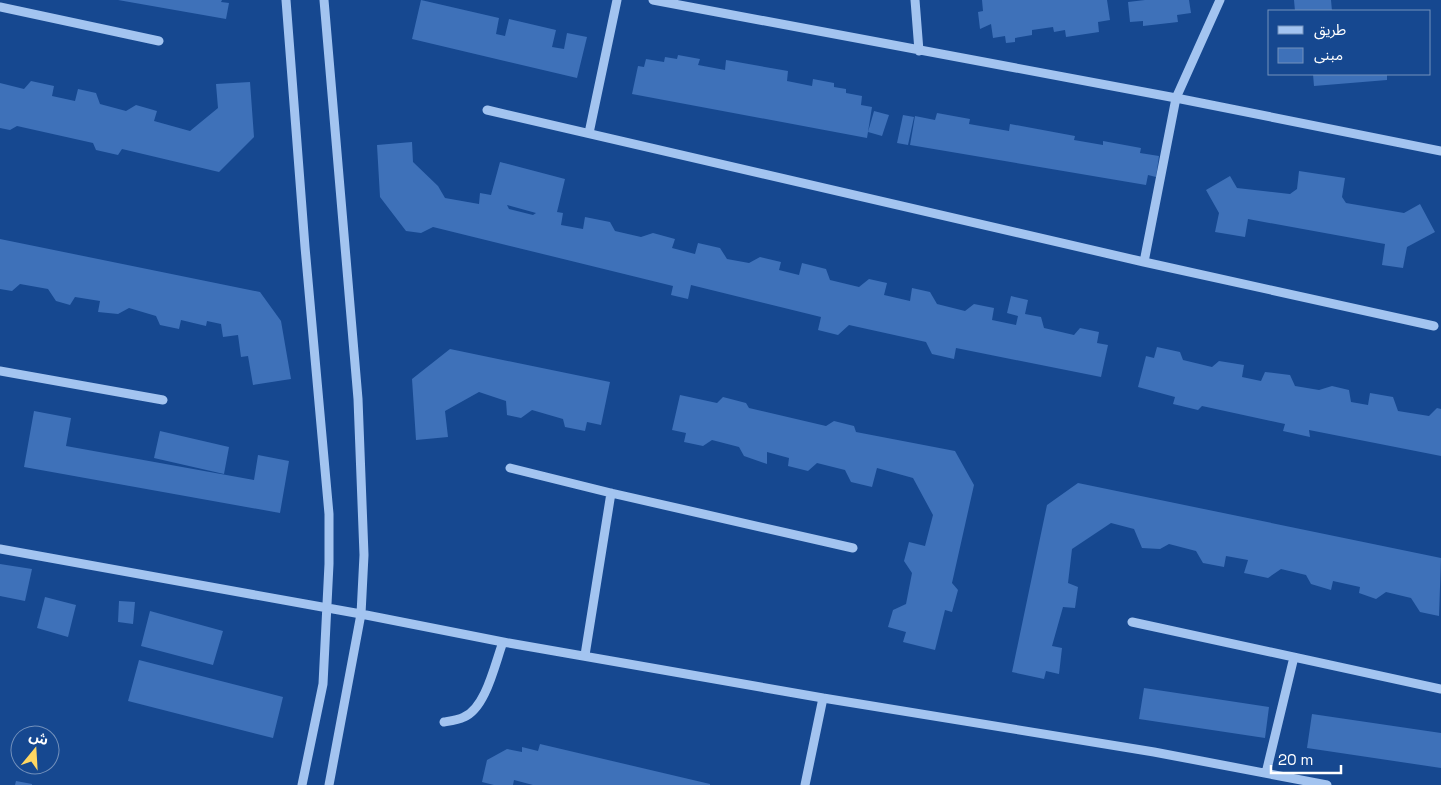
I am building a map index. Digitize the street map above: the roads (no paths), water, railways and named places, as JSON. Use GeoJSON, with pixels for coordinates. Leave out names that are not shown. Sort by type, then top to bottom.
{"type":"FeatureCollection","features":[{"type":"Feature","properties":{"kind":"street"},"geometry":{"type":"LineString","coordinates":[[286,0],[305,247],[330,514],[323,684],[302,785]]}},
{"type":"Feature","properties":{"kind":"street"},"geometry":{"type":"LineString","coordinates":[[324,0],[358,399],[364,555],[362,614],[330,785]]}},
{"type":"Feature","properties":{"kind":"street"},"geometry":{"type":"LineString","coordinates":[[588,133],[617,0]]}},
{"type":"Feature","properties":{"kind":"street"},"geometry":{"type":"LineString","coordinates":[[653,0],[1176,98],[1441,151]]}},
{"type":"Feature","properties":{"kind":"street"},"geometry":{"type":"LineString","coordinates":[[915,0],[919,51]]}},
{"type":"Feature","properties":{"kind":"street"},"geometry":{"type":"LineString","coordinates":[[1144,262],[1176,98],[1220,0]]}},
{"type":"Feature","properties":{"kind":"street"},"geometry":{"type":"LineString","coordinates":[[0,7],[160,41]]}},
{"type":"Feature","properties":{"kind":"street"},"geometry":{"type":"LineString","coordinates":[[487,110],[1144,262],[1434,326]]}},
{"type":"Feature","properties":{"kind":"street"},"geometry":{"type":"LineString","coordinates":[[0,371],[163,400]]}},
{"type":"Feature","properties":{"kind":"street"},"geometry":{"type":"LineString","coordinates":[[510,468],[853,548]]}},
{"type":"Feature","properties":{"kind":"street"},"geometry":{"type":"LineString","coordinates":[[586,656],[611,493]]}},
{"type":"Feature","properties":{"kind":"street"},"geometry":{"type":"LineString","coordinates":[[0,549],[362,614],[503,642],[823,698],[1154,752],[1327,785]]}},
{"type":"Feature","properties":{"kind":"street"},"geometry":{"type":"LineString","coordinates":[[1132,622],[1441,689]]}},
{"type":"Feature","properties":{"kind":"street"},"geometry":{"type":"LineString","coordinates":[[444,722],[464,717],[473,711],[482,699],[503,642]]}},
{"type":"Feature","properties":{"kind":"street"},"geometry":{"type":"LineString","coordinates":[[1266,773],[1294,657]]}},
{"type":"Feature","properties":{"kind":"street"},"geometry":{"type":"LineString","coordinates":[[805,785],[823,698]]}}]}
